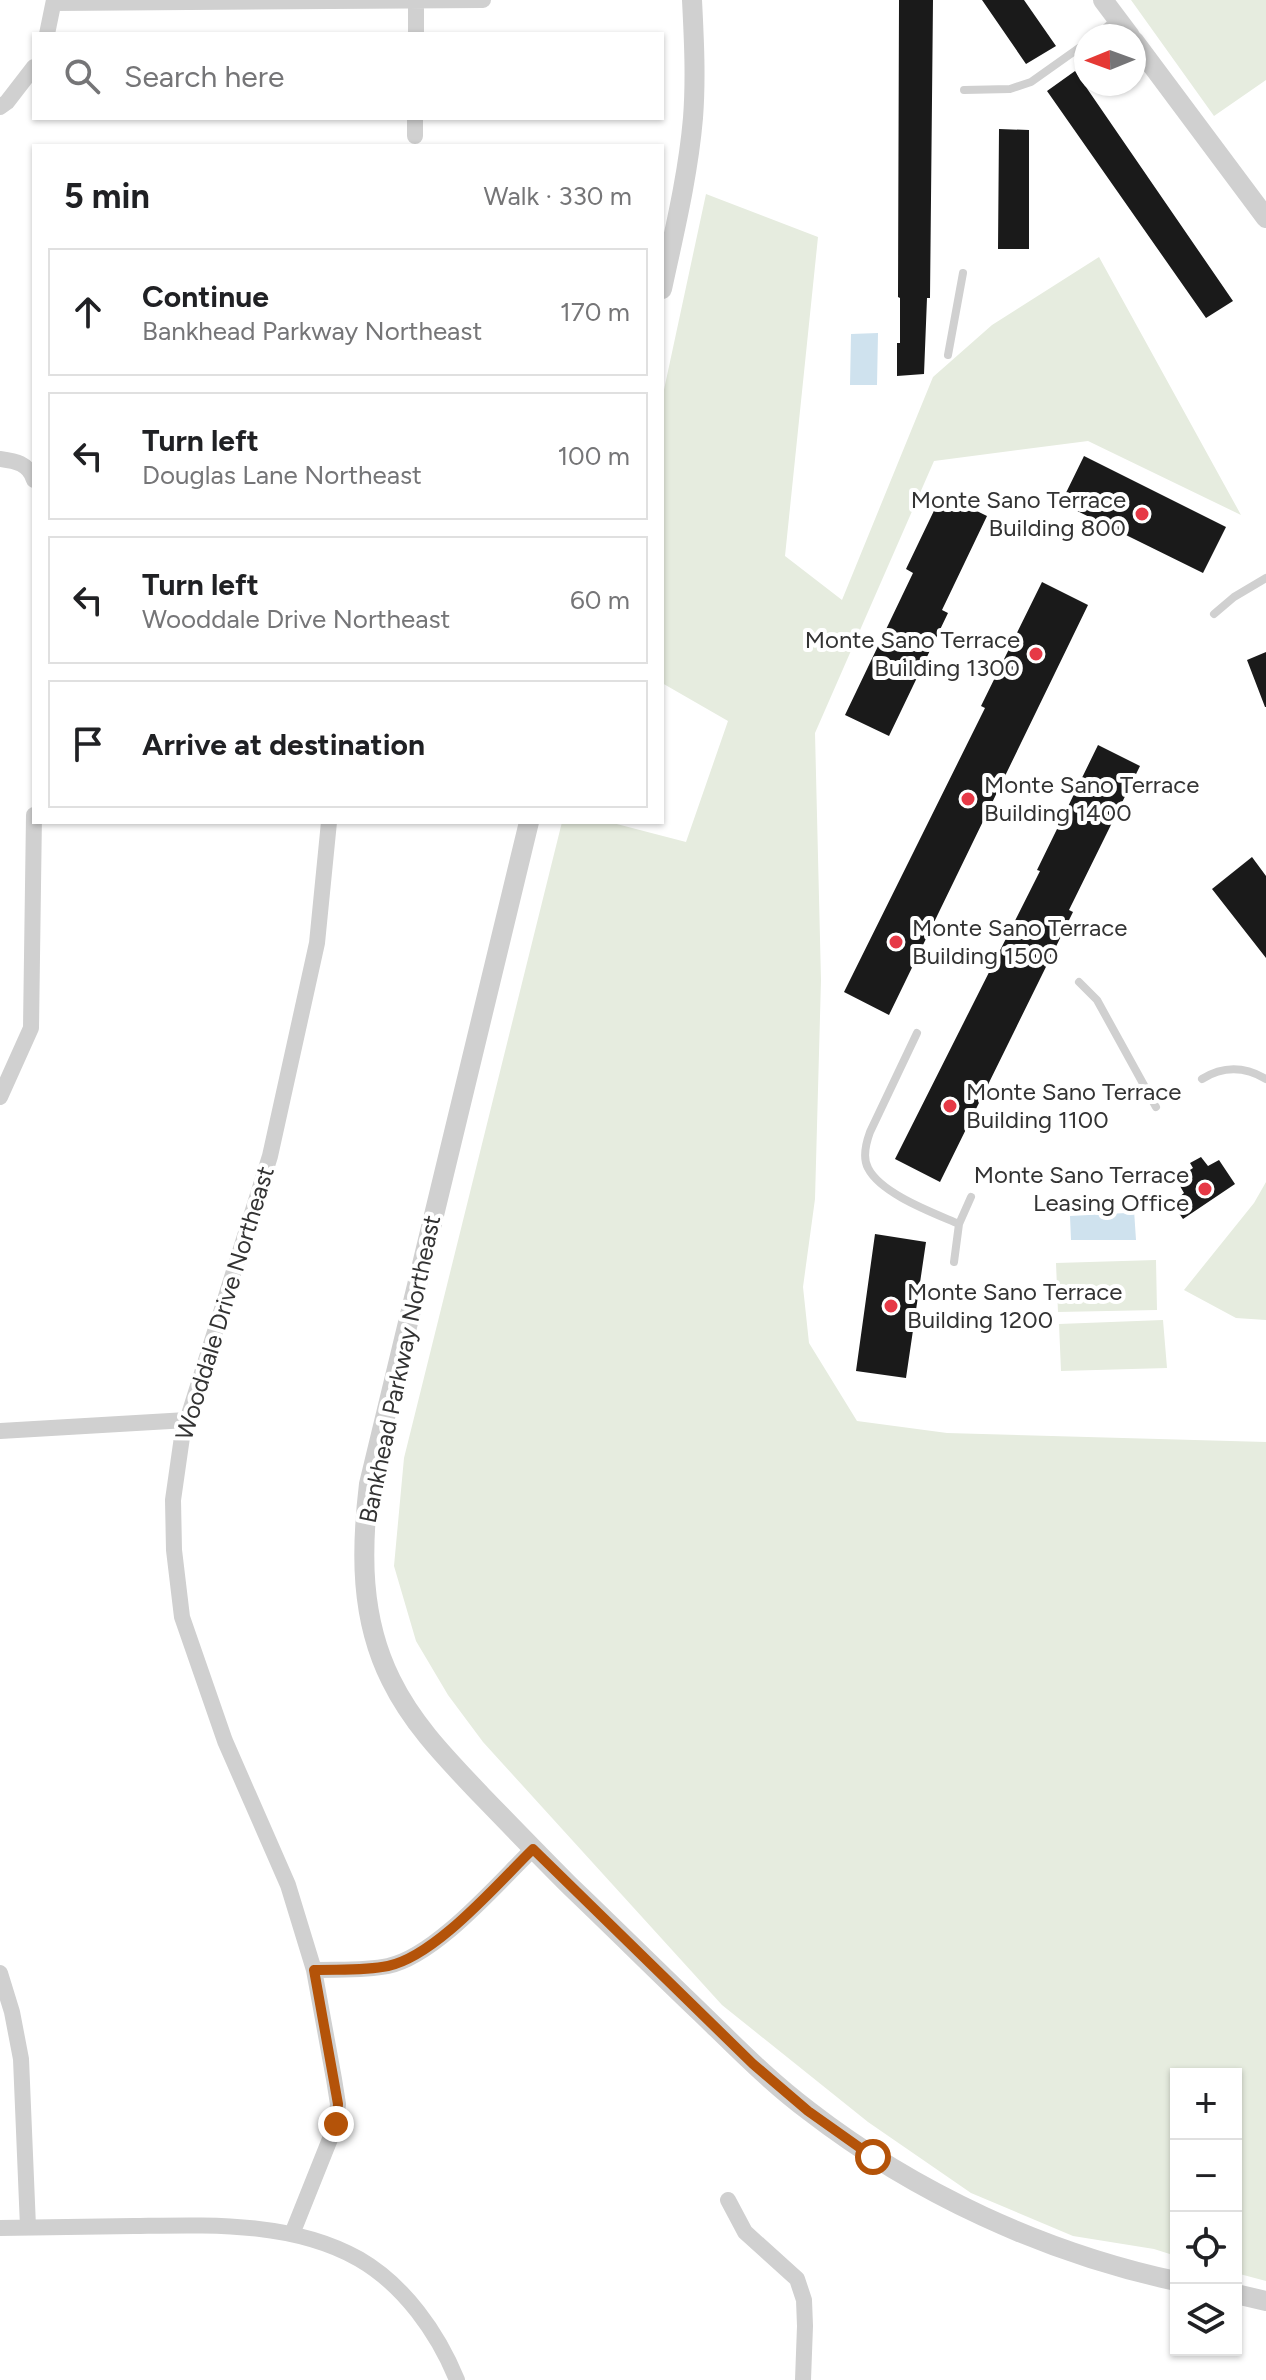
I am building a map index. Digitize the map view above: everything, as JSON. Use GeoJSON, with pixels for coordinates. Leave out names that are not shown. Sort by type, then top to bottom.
{"type":"FeatureCollection","features":[{"type":"Feature","properties":{"kind":"street"},"geometry":{"type":"LineString","coordinates":[[416,0],[416,32]]}},
{"type":"Feature","properties":{"kind":"street"},"geometry":{"type":"LineString","coordinates":[[47,32],[54,1],[483,0]]}},
{"type":"Feature","properties":{"kind":"street"},"geometry":{"type":"LineString","coordinates":[[664,280],[682,197],[693,117],[695,56],[692,0]]}},
{"type":"Feature","properties":{"kind":"street"},"geometry":{"type":"LineString","coordinates":[[1103,0],[1121,24]]}},
{"type":"Feature","properties":{"kind":"street"},"geometry":{"type":"LineString","coordinates":[[1146,57],[1266,218]]}},
{"type":"Feature","properties":{"kind":"street"},"geometry":{"type":"LineString","coordinates":[[0,107],[32,70]]}},
{"type":"Feature","properties":{"kind":"street"},"geometry":{"type":"LineString","coordinates":[[415,120],[415,136]]}},
{"type":"Feature","properties":{"kind":"street"},"geometry":{"type":"LineString","coordinates":[[0,459],[20,462],[32,473]]}},
{"type":"Feature","properties":{"kind":"street"},"geometry":{"type":"LineString","coordinates":[[0,1097],[31,1028],[34,824]]}},
{"type":"Feature","properties":{"kind":"street","name":"Wooddale Drive Northeast"},"geometry":{"type":"LineString","coordinates":[[292,2234],[336,2124],[338,2104],[314,1970],[288,1885],[225,1741],[182,1617],[174,1550],[173,1500],[187,1420],[270,1156],[317,943],[329,824]]}},
{"type":"Feature","properties":{"kind":"street","name":"Bankhead Parkway Northeast"},"geometry":{"type":"LineString","coordinates":[[529,824],[369,1484],[363,1533],[368,1612],[375,1641],[391,1680],[409,1713],[434,1746],[533,1849],[753,2064],[808,2111],[873,2157],[1011,2228],[1071,2251],[1170,2280]]}},
{"type":"Feature","properties":{"kind":"street"},"geometry":{"type":"LineString","coordinates":[[0,1431],[187,1420]]}},
{"type":"Feature","properties":{"kind":"street"},"geometry":{"type":"LineString","coordinates":[[314,1970],[390,1966],[413,1957],[462,1919],[533,1849]]}},
{"type":"Feature","properties":{"kind":"street"},"geometry":{"type":"LineString","coordinates":[[0,1973],[12,2012],[21,2059],[28,2227]]}},
{"type":"Feature","properties":{"kind":"street"},"geometry":{"type":"LineString","coordinates":[[728,2200],[745,2232],[797,2279],[804,2300],[803,2380]]}},
{"type":"Feature","properties":{"kind":"street"},"geometry":{"type":"LineString","coordinates":[[0,2228],[208,2225],[292,2234],[358,2258],[387,2278],[417,2311],[450,2363],[457,2380]]}},
{"type":"Feature","properties":{"kind":"street"},"geometry":{"type":"LineString","coordinates":[[1242,2295],[1266,2301]]}},
{"type":"Feature","properties":{"kind":"lane"},"geometry":{"type":"LineString","coordinates":[[1111,24],[1117,19]]}},
{"type":"Feature","properties":{"kind":"lane"},"geometry":{"type":"LineString","coordinates":[[964,90],[1010,89],[1031,82],[1074,52]]}},
{"type":"Feature","properties":{"kind":"lane"},"geometry":{"type":"LineString","coordinates":[[948,355],[963,273]]}},
{"type":"Feature","properties":{"kind":"lane"},"geometry":{"type":"LineString","coordinates":[[1214,614],[1234,597],[1266,578]]}},
{"type":"Feature","properties":{"kind":"lane"},"geometry":{"type":"LineString","coordinates":[[1079,982],[1097,1000],[1156,1107]]}},
{"type":"Feature","properties":{"kind":"lane"},"geometry":{"type":"LineString","coordinates":[[917,1033],[864,1148],[867,1168],[881,1184],[959,1224]]}},
{"type":"Feature","properties":{"kind":"lane"},"geometry":{"type":"LineString","coordinates":[[1202,1079],[1225,1068],[1241,1069],[1266,1079]]}},
{"type":"Feature","properties":{"kind":"lane"},"geometry":{"type":"LineString","coordinates":[[954,1262],[959,1224],[971,1197]]}},
{"type":"Feature","properties":{"kind":"shaded area"},"geometry":{"type":"Polygon","coordinates":[[[1131,0],[1266,0],[1266,80],[1214,116],[1131,0]]]}},
{"type":"Feature","properties":{"kind":"shaded area"},"geometry":{"type":"Polygon","coordinates":[[[706,194],[818,237],[785,556],[842,600],[933,377],[992,325],[1099,257],[1241,515],[1088,441],[934,461],[815,733],[821,980],[815,1199],[803,1287],[809,1343],[857,1421],[947,1433],[1266,1442],[1266,2281],[1242,2275],[1242,2068],[1170,2068],[1170,2254],[1073,2236],[971,2193],[868,2122],[722,2005],[483,1742],[448,1695],[416,1641],[394,1566],[404,1458],[562,824],[617,824],[686,842],[728,721],[664,684],[664,390],[706,194]]]}},
{"type":"Feature","properties":{"kind":"shaded area"},"geometry":{"type":"Polygon","coordinates":[[[1266,1182],[1266,1320],[1236,1318],[1184,1290],[1254,1203],[1266,1182]]]}},
{"type":"Feature","properties":{"kind":"shaded area"},"geometry":{"type":"Polygon","coordinates":[[[1156,1260],[1157,1310],[1058,1312],[1056,1263],[1156,1260]]]}},
{"type":"Feature","properties":{"kind":"shaded area"},"geometry":{"type":"Polygon","coordinates":[[[1163,1320],[1167,1368],[1061,1371],[1059,1324],[1163,1320]]]}},
{"type":"Feature","properties":{"kind":"water"},"geometry":{"type":"Polygon","coordinates":[[[878,333],[877,385],[850,385],[851,334],[878,333]]]}},
{"type":"Feature","properties":{"kind":"water"},"geometry":{"type":"Polygon","coordinates":[[[1134,1210],[1136,1240],[1071,1240],[1070,1216],[1134,1210]]]}},
{"type":"Feature","properties":{"kind":"building"},"geometry":{"type":"Polygon","coordinates":[[[899,0],[933,0],[930,298],[927,298],[924,374],[897,376],[897,343],[900,343],[899,0]]]}},
{"type":"Feature","properties":{"kind":"building"},"geometry":{"type":"Polygon","coordinates":[[[982,0],[1024,0],[1056,46],[1026,64],[982,0]]]}},
{"type":"Feature","properties":{"kind":"building"},"geometry":{"type":"Polygon","coordinates":[[[1074,72],[1074,96],[1092,96],[1233,301],[1206,318],[1047,91],[1074,72]]]}},
{"type":"Feature","properties":{"kind":"building"},"geometry":{"type":"Polygon","coordinates":[[[999,129],[1029,130],[1029,249],[998,249],[999,129]]]}},
{"type":"Feature","properties":{"kind":"building","name":"Monte Sano Terrace Building 800"},"geometry":{"type":"Polygon","coordinates":[[[1084,456],[1226,527],[1203,573],[1061,503],[1084,456]]]}},
{"type":"Feature","properties":{"kind":"building"},"geometry":{"type":"Polygon","coordinates":[[[942,494],[987,516],[942,610],[948,613],[889,736],[845,715],[913,573],[906,569],[942,494]]]}},
{"type":"Feature","properties":{"kind":"building"},"geometry":{"type":"Polygon","coordinates":[[[1042,582],[1088,605],[889,1015],[844,992],[985,708],[981,706],[1042,582]]]}},
{"type":"Feature","properties":{"kind":"building"},"geometry":{"type":"Polygon","coordinates":[[[1266,652],[1266,707],[1265,707],[1247,660],[1266,652]]]}},
{"type":"Feature","properties":{"kind":"building"},"geometry":{"type":"Polygon","coordinates":[[[1098,745],[1140,766],[1069,910],[1073,912],[940,1182],[895,1159],[1040,871],[1037,870],[1098,745]]]}},
{"type":"Feature","properties":{"kind":"building"},"geometry":{"type":"Polygon","coordinates":[[[1252,857],[1266,876],[1266,958],[1212,889],[1252,857]]]}},
{"type":"Feature","properties":{"kind":"building","name":"Monte Sano Terrace Leasing Office"},"geometry":{"type":"Polygon","coordinates":[[[1201,1157],[1208,1166],[1219,1160],[1235,1184],[1183,1219],[1172,1203],[1184,1193],[1176,1179],[1193,1168],[1190,1163],[1201,1157]]]}},
{"type":"Feature","properties":{"kind":"building","name":"Monte Sano Terrace Building 1200"},"geometry":{"type":"Polygon","coordinates":[[[875,1234],[926,1242],[906,1378],[856,1371],[875,1234]]]}},
{"type":"Feature","properties":{"kind":"place","name":"Monte Sano Terrace Building 800"},"geometry":{"type":"Point","coordinates":[1142,514]}},
{"type":"Feature","properties":{"kind":"place","name":"Monte Sano Terrace Building 1300"},"geometry":{"type":"Point","coordinates":[1036,654]}},
{"type":"Feature","properties":{"kind":"place","name":"Monte Sano Terrace Building 1400"},"geometry":{"type":"Point","coordinates":[968,799]}},
{"type":"Feature","properties":{"kind":"place","name":"Monte Sano Terrace Building 1500"},"geometry":{"type":"Point","coordinates":[896,942]}},
{"type":"Feature","properties":{"kind":"place","name":"Monte Sano Terrace Building 1100"},"geometry":{"type":"Point","coordinates":[950,1106]}},
{"type":"Feature","properties":{"kind":"place","name":"Monte Sano Terrace Leasing Office"},"geometry":{"type":"Point","coordinates":[1205,1189]}},
{"type":"Feature","properties":{"kind":"place","name":"Monte Sano Terrace Building 1200"},"geometry":{"type":"Point","coordinates":[891,1306]}},
{"type":"Feature","properties":{"kind":"route"},"geometry":{"type":"LineString","coordinates":[[336,2124],[338,2104],[314,1970],[390,1966],[413,1957],[462,1919],[533,1849],[753,2064],[808,2111],[873,2157]]}}]}
